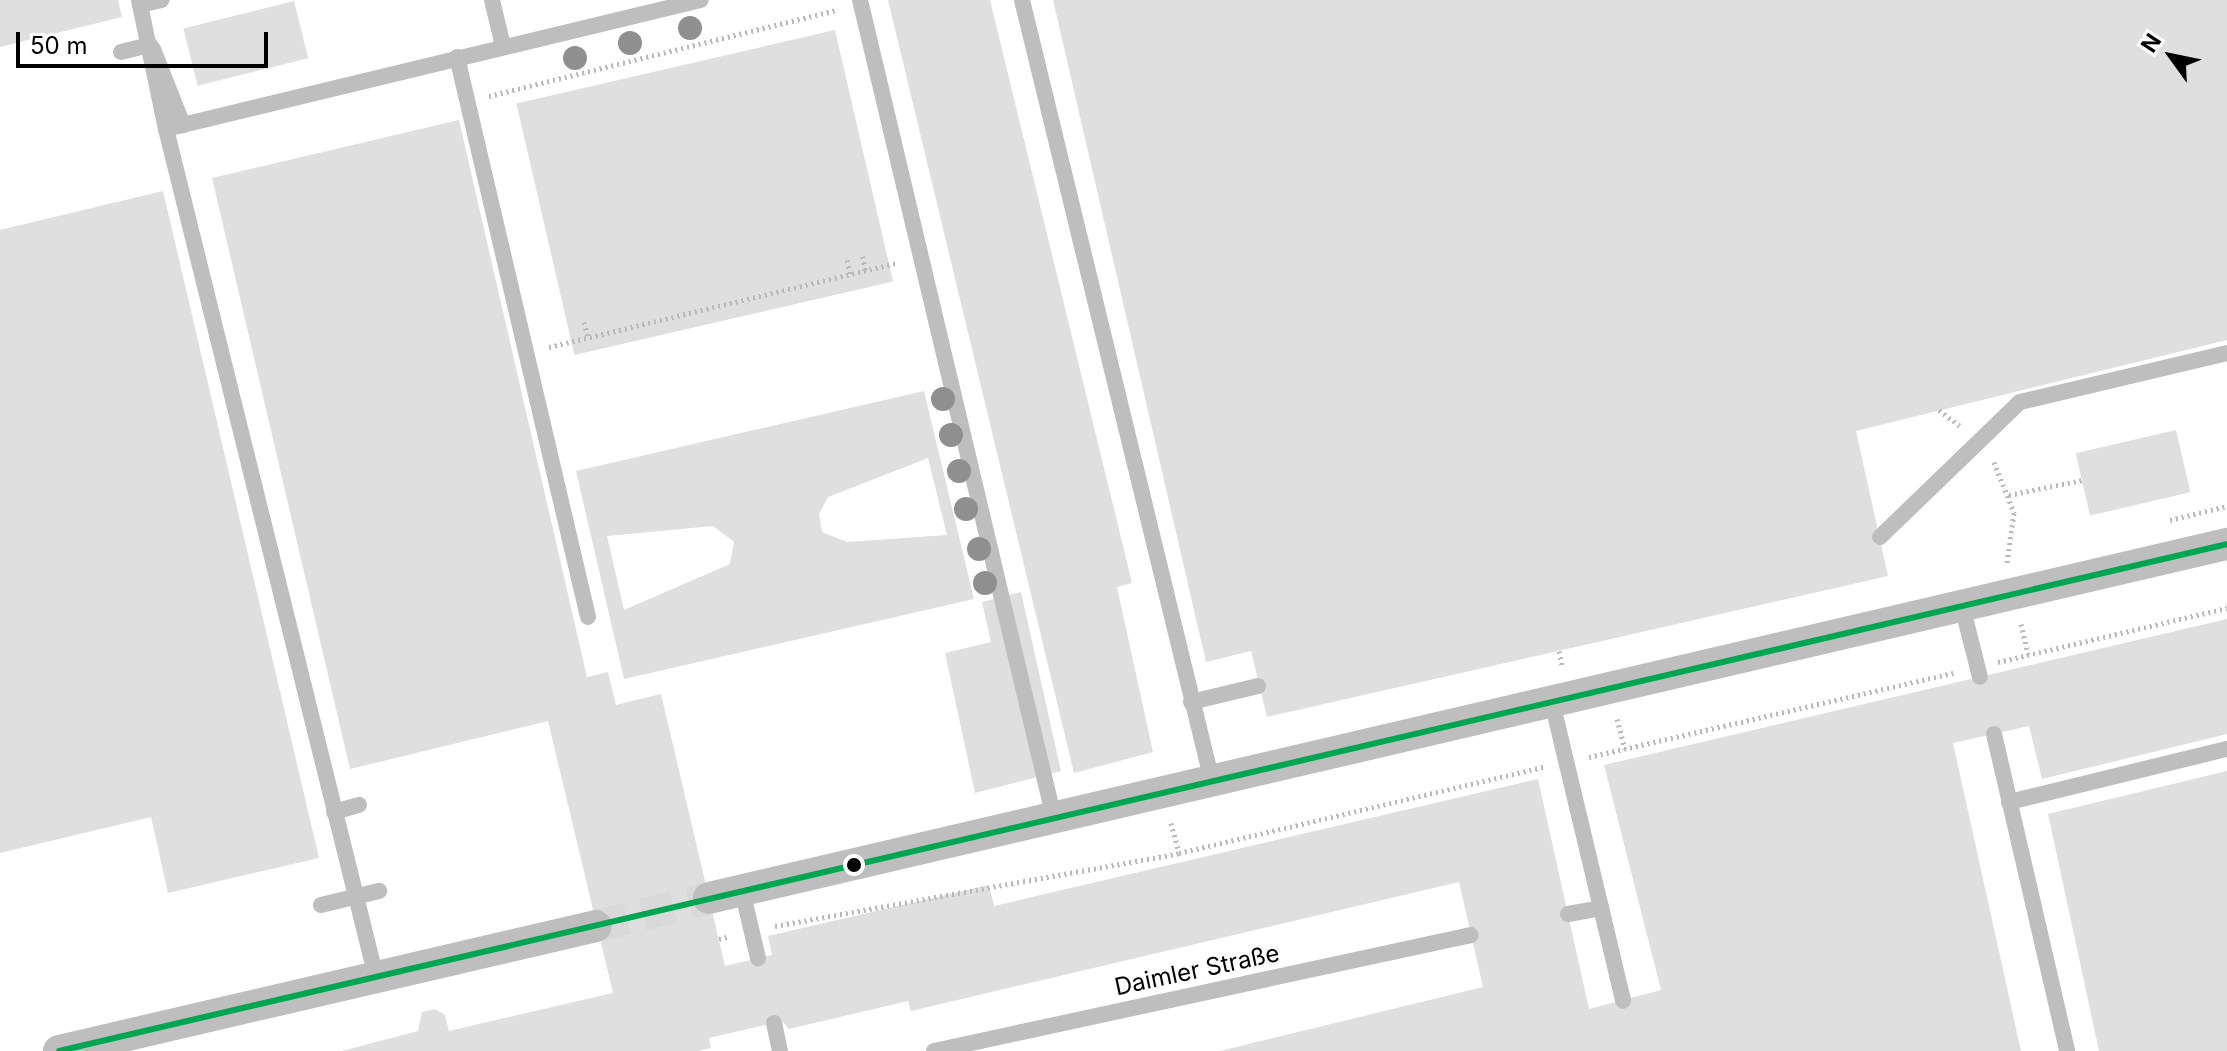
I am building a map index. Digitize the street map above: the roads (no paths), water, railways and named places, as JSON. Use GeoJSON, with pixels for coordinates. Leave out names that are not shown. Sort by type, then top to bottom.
{"type":"FeatureCollection","features":[{"type":"Feature","properties":{"kind":"street"},"geometry":{"type":"LineString","coordinates":[[709,898],[2227,544]]}},
{"type":"Feature","properties":{"kind":"street"},"geometry":{"type":"LineString","coordinates":[[59,1051],[596,926]]}},
{"type":"Feature","properties":{"kind":"lane"},"geometry":{"type":"LineString","coordinates":[[161,0],[139,3],[166,129],[376,977]]}},
{"type":"Feature","properties":{"kind":"lane"},"geometry":{"type":"LineString","coordinates":[[492,0],[503,46]]}},
{"type":"Feature","properties":{"kind":"lane"},"geometry":{"type":"LineString","coordinates":[[166,129],[701,0]]}},
{"type":"Feature","properties":{"kind":"lane"},"geometry":{"type":"LineString","coordinates":[[1022,0],[1212,781]]}},
{"type":"Feature","properties":{"kind":"lane"},"geometry":{"type":"LineString","coordinates":[[860,2],[1054,818]]}},
{"type":"Feature","properties":{"kind":"lane"},"geometry":{"type":"LineString","coordinates":[[121,52],[150,45]]}},
{"type":"Feature","properties":{"kind":"lane"},"geometry":{"type":"LineString","coordinates":[[150,45],[174,87],[183,125]]}},
{"type":"Feature","properties":{"kind":"lane"},"geometry":{"type":"LineString","coordinates":[[457,57],[588,617]]}},
{"type":"Feature","properties":{"kind":"lane"},"geometry":{"type":"LineString","coordinates":[[1880,537],[2020,402],[2227,353]]}},
{"type":"Feature","properties":{"kind":"lane"},"geometry":{"type":"LineString","coordinates":[[1962,606],[1978,672]]}},
{"type":"Feature","properties":{"kind":"lane"},"geometry":{"type":"LineString","coordinates":[[1191,702],[1258,686]]}},
{"type":"Feature","properties":{"kind":"lane"},"geometry":{"type":"LineString","coordinates":[[1552,702],[1623,1001]]}},
{"type":"Feature","properties":{"kind":"lane"},"geometry":{"type":"LineString","coordinates":[[1994,734],[2067,1051]]}},
{"type":"Feature","properties":{"kind":"lane"},"geometry":{"type":"LineString","coordinates":[[2009,802],[2227,749]]}},
{"type":"Feature","properties":{"kind":"lane"},"geometry":{"type":"LineString","coordinates":[[334,812],[359,805]]}},
{"type":"Feature","properties":{"kind":"lane"},"geometry":{"type":"LineString","coordinates":[[742,890],[758,958]]}},
{"type":"Feature","properties":{"kind":"lane"},"geometry":{"type":"LineString","coordinates":[[321,905],[379,891]]}},
{"type":"Feature","properties":{"kind":"lane"},"geometry":{"type":"LineString","coordinates":[[1568,914],[1601,908]]}},
{"type":"Feature","properties":{"kind":"lane","name":"Daimler Straße"},"geometry":{"type":"LineString","coordinates":[[934,1051],[1471,935]]}},
{"type":"Feature","properties":{"kind":"lane"},"geometry":{"type":"LineString","coordinates":[[774,1023],[780,1051]]}},
{"type":"Feature","properties":{"kind":"tunnel"},"geometry":{"type":"LineString","coordinates":[[596,926],[709,898]]}}]}
